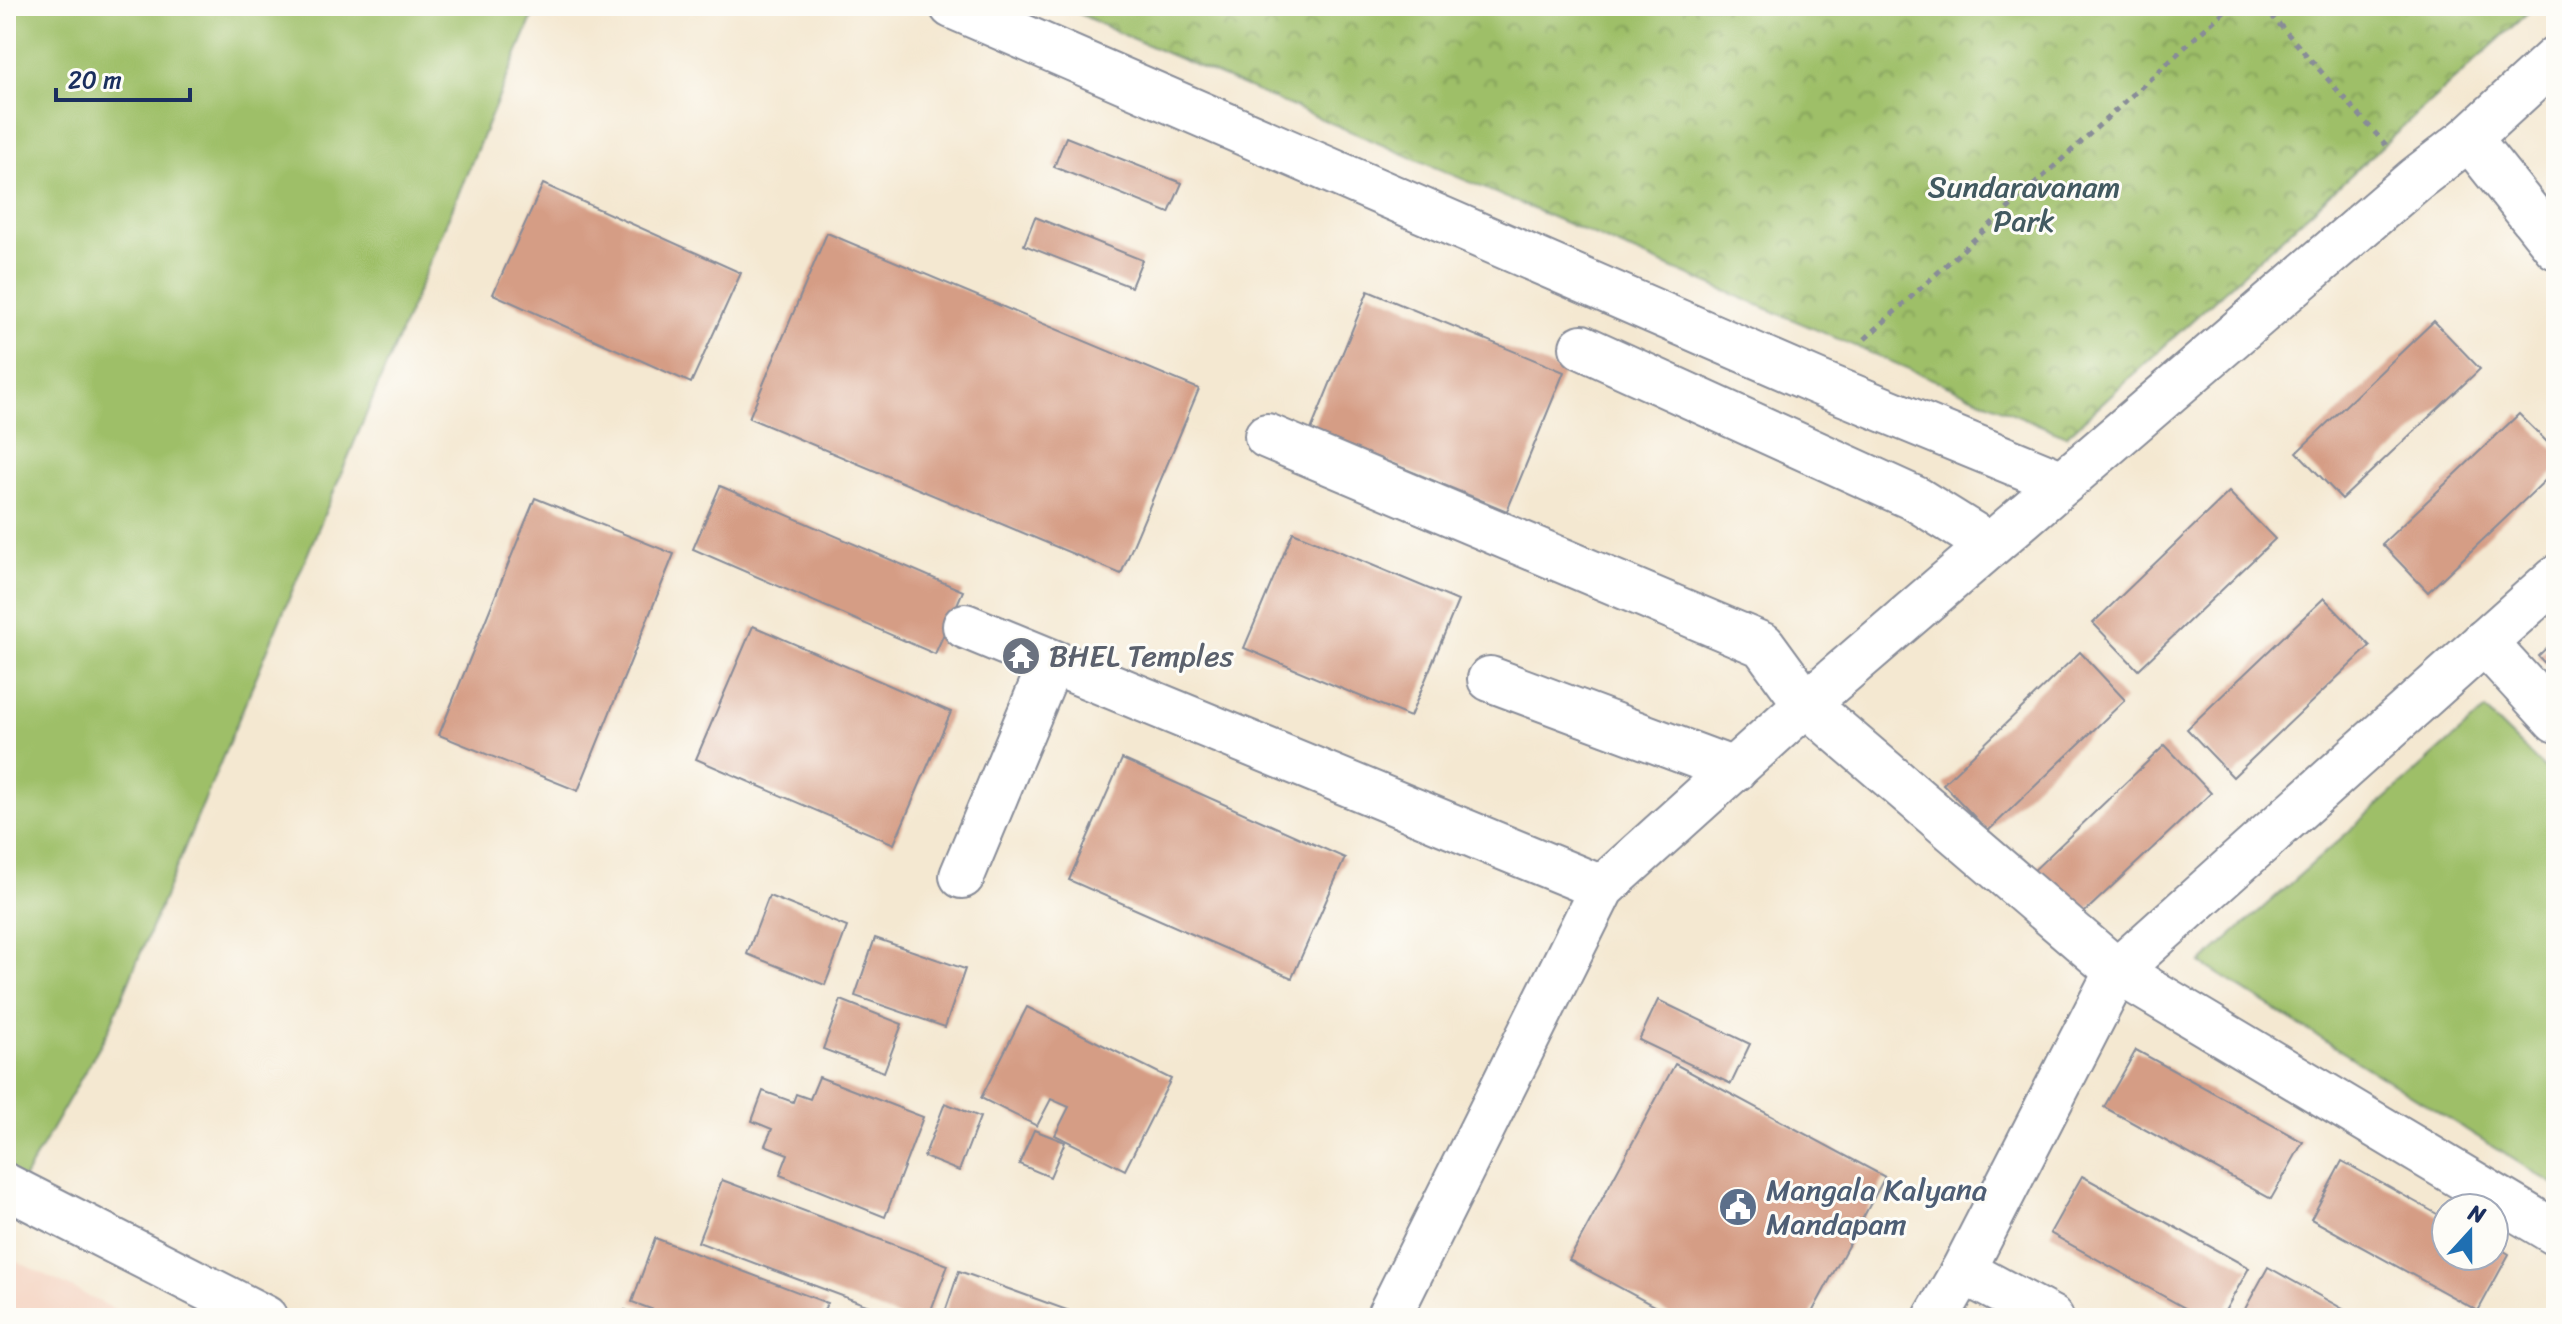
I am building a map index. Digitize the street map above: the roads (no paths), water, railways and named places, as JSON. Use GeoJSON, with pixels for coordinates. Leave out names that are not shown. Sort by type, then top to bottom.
{"type":"FeatureCollection","features":[{"type":"Feature","properties":{"kind":"street"},"geometry":{"type":"LineString","coordinates":[[952,6],[1817,382],[2063,483]]}},
{"type":"Feature","properties":{"kind":"street"},"geometry":{"type":"LineString","coordinates":[[1388,1318],[1602,888],[1806,704],[2416,179],[2469,138],[2556,58]]}},
{"type":"Feature","properties":{"kind":"street"},"geometry":{"type":"LineString","coordinates":[[2469,138],[2556,247]]}},
{"type":"Feature","properties":{"kind":"street"},"geometry":{"type":"LineString","coordinates":[[1582,347],[1916,499],[1990,545]]}},
{"type":"Feature","properties":{"kind":"street"},"geometry":{"type":"LineString","coordinates":[[1267,436],[1763,645],[1806,704],[2117,971],[2556,1233]]}},
{"type":"Feature","properties":{"kind":"street"},"geometry":{"type":"LineString","coordinates":[[1936,1318],[2117,971],[2556,578]]}},
{"type":"Feature","properties":{"kind":"street"},"geometry":{"type":"LineString","coordinates":[[965,626],[1602,888]]}},
{"type":"Feature","properties":{"kind":"street"},"geometry":{"type":"LineString","coordinates":[[2484,642],[2556,720]]}},
{"type":"Feature","properties":{"kind":"street"},"geometry":{"type":"LineString","coordinates":[[962,876],[1051,663]]}},
{"type":"Feature","properties":{"kind":"street"},"geometry":{"type":"LineString","coordinates":[[1490,679],[1734,770]]}},
{"type":"Feature","properties":{"kind":"street"},"geometry":{"type":"LineString","coordinates":[[6,1186],[265,1318]]}},
{"type":"Feature","properties":{"kind":"street"},"geometry":{"type":"LineString","coordinates":[[1963,1271],[2051,1318]]}},
{"type":"Feature","properties":{"kind":"place","name":"BHEL Temples"},"geometry":{"type":"Point","coordinates":[1021,656]}},
{"type":"Feature","properties":{"kind":"place","name":"Mangala Kalyana Mandapam"},"geometry":{"type":"Point","coordinates":[1738,1207]}},
{"type":"Feature","properties":{"kind":"park label","name":"Sundaravanam Park"},"geometry":{"type":"Point","coordinates":[2024,204]}}]}
